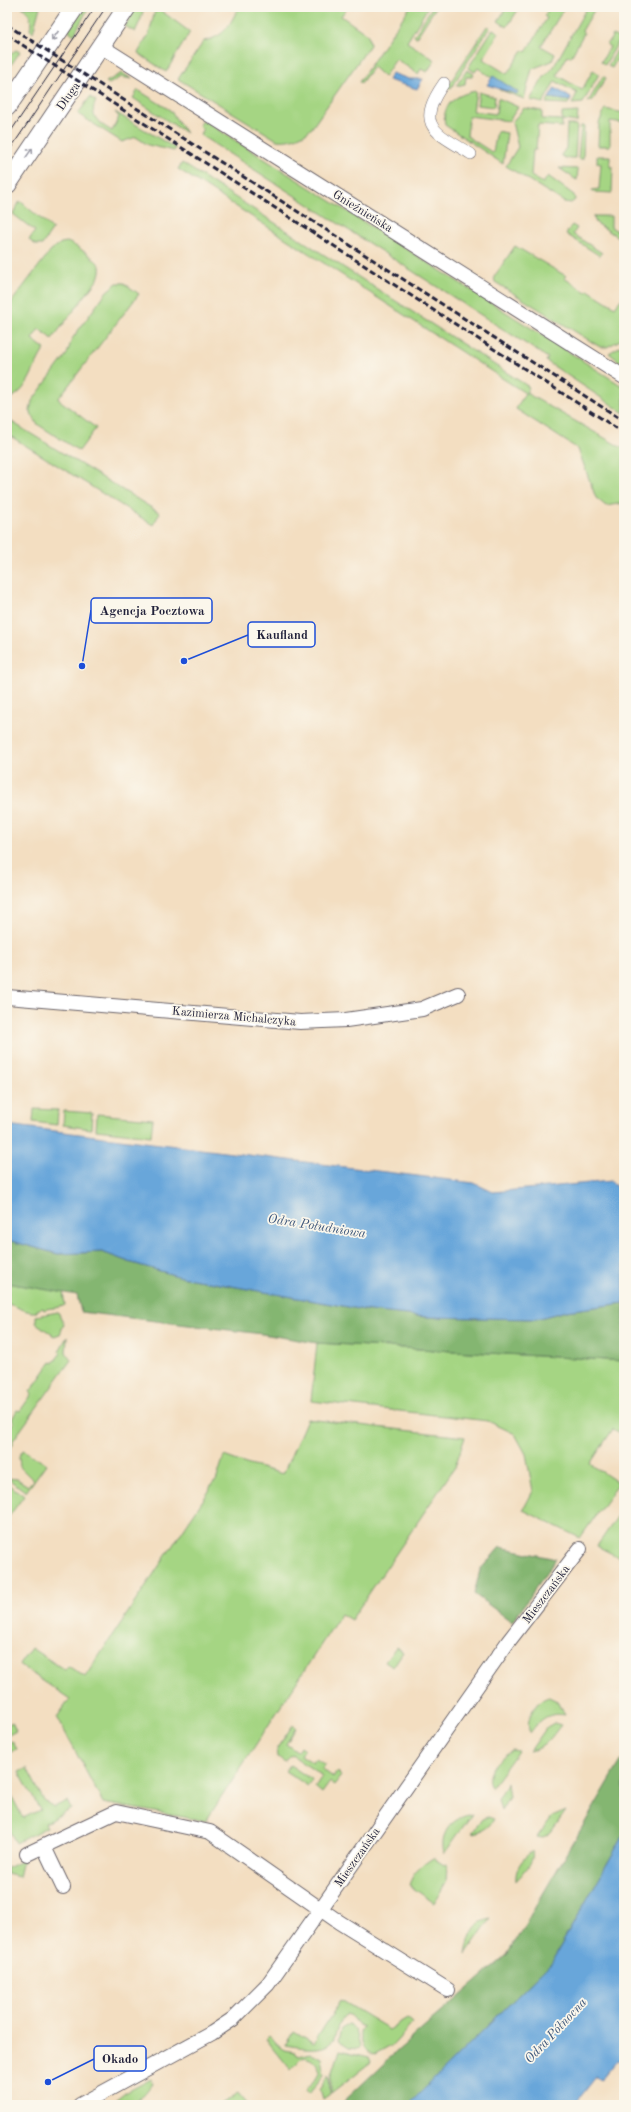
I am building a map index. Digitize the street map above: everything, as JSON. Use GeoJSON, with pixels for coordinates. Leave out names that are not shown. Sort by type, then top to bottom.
{"type":"FeatureCollection","features":[{"type":"Feature","properties":{"kind":"street"},"geometry":{"type":"LineString","coordinates":[[7,107],[75,7]]}},
{"type":"Feature","properties":{"kind":"street","name":"Długa"},"geometry":{"type":"LineString","coordinates":[[7,185],[102,47],[127,7]]}},
{"type":"Feature","properties":{"kind":"street","name":"Gnieźnieńska"},"geometry":{"type":"LineString","coordinates":[[102,47],[624,376]]}},
{"type":"Feature","properties":{"kind":"street"},"geometry":{"type":"LineString","coordinates":[[444,83],[435,96],[430,110],[428,116],[430,124],[440,135],[471,154]]}},
{"type":"Feature","properties":{"kind":"street","name":"Kazimierza Michalczyka"},"geometry":{"type":"LineString","coordinates":[[7,997],[300,1022],[346,1020],[422,1009],[458,994]]}},
{"type":"Feature","properties":{"kind":"street","name":"Mieszczańska"},"geometry":{"type":"LineString","coordinates":[[80,2105],[212,2033],[233,2019],[268,1984],[508,1642],[580,1549]]}},
{"type":"Feature","properties":{"kind":"street"},"geometry":{"type":"LineString","coordinates":[[27,1854],[116,1812],[210,1832],[321,1909],[448,1990]]}},
{"type":"Feature","properties":{"kind":"street"},"geometry":{"type":"LineString","coordinates":[[44,1847],[63,1887]]}},
{"type":"Feature","properties":{"kind":"green space"},"geometry":{"type":"Polygon","coordinates":[[[22,7],[40,7],[33,32],[30,30],[31,23],[29,14],[22,7]]]}},
{"type":"Feature","properties":{"kind":"green space"},"geometry":{"type":"Polygon","coordinates":[[[84,7],[89,7],[74,35],[68,30],[84,7]]]}},
{"type":"Feature","properties":{"kind":"green space"},"geometry":{"type":"Polygon","coordinates":[[[136,7],[144,7],[141,19],[135,32],[125,26],[136,7]]]}},
{"type":"Feature","properties":{"kind":"green space"},"geometry":{"type":"Polygon","coordinates":[[[156,7],[190,32],[166,72],[138,53],[149,34],[156,7]]]}},
{"type":"Feature","properties":{"kind":"green space"},"geometry":{"type":"Polygon","coordinates":[[[239,7],[348,7],[341,16],[368,35],[370,45],[311,129],[299,137],[290,140],[277,140],[178,79],[204,41],[222,33],[239,7]]]}},
{"type":"Feature","properties":{"kind":"green space"},"geometry":{"type":"Polygon","coordinates":[[[410,7],[428,7],[407,42],[435,60],[427,72],[421,69],[418,74],[396,59],[384,77],[373,67],[361,83],[359,82],[410,7]]]}},
{"type":"Feature","properties":{"kind":"green space"},"geometry":{"type":"Polygon","coordinates":[[[432,7],[436,7],[416,38],[414,36],[432,7]]]}},
{"type":"Feature","properties":{"kind":"green space"},"geometry":{"type":"Polygon","coordinates":[[[507,7],[520,7],[507,27],[498,21],[507,7]]]}},
{"type":"Feature","properties":{"kind":"green space"},"geometry":{"type":"Polygon","coordinates":[[[550,7],[565,7],[541,46],[555,54],[552,61],[532,69],[524,99],[498,89],[507,92],[493,76],[492,78],[478,68],[475,72],[468,68],[493,29],[499,33],[483,59],[507,74],[523,50],[526,52],[547,18],[544,16],[550,7]]]}},
{"type":"Feature","properties":{"kind":"green space"},"geometry":{"type":"Polygon","coordinates":[[[587,7],[596,7],[582,31],[584,33],[571,57],[568,55],[557,75],[582,90],[593,70],[599,74],[583,103],[572,104],[577,93],[555,81],[543,103],[530,100],[544,77],[553,68],[587,7]]]}},
{"type":"Feature","properties":{"kind":"green space"},"geometry":{"type":"Polygon","coordinates":[[[487,26],[490,27],[451,88],[446,89],[487,26]]]}},
{"type":"Feature","properties":{"kind":"green space"},"geometry":{"type":"Polygon","coordinates":[[[613,35],[620,39],[605,65],[601,62],[610,47],[607,45],[613,35]]]}},
{"type":"Feature","properties":{"kind":"green space"},"geometry":{"type":"Polygon","coordinates":[[[623,40],[624,47],[612,68],[608,66],[623,40]]]}},
{"type":"Feature","properties":{"kind":"green space"},"geometry":{"type":"Polygon","coordinates":[[[16,50],[20,52],[11,65],[7,62],[7,56],[16,50]]]}},
{"type":"Feature","properties":{"kind":"green space"},"geometry":{"type":"Polygon","coordinates":[[[467,70],[474,74],[472,77],[466,77],[465,84],[456,86],[467,70]]]}},
{"type":"Feature","properties":{"kind":"green space"},"geometry":{"type":"Polygon","coordinates":[[[122,73],[132,79],[121,77],[109,84],[106,82],[122,73]]]}},
{"type":"Feature","properties":{"kind":"green space"},"geometry":{"type":"Polygon","coordinates":[[[603,76],[606,78],[593,100],[588,102],[603,76]]]}},
{"type":"Feature","properties":{"kind":"green space"},"geometry":{"type":"Polygon","coordinates":[[[138,90],[170,110],[186,133],[133,98],[138,90]]]}},
{"type":"Feature","properties":{"kind":"green space"},"geometry":{"type":"Polygon","coordinates":[[[476,91],[473,111],[496,114],[498,98],[518,107],[509,121],[469,116],[467,136],[493,153],[497,131],[507,133],[503,164],[445,125],[445,111],[452,101],[469,92],[476,91]]]}},
{"type":"Feature","properties":{"kind":"green space"},"geometry":{"type":"Polygon","coordinates":[[[479,92],[495,97],[494,107],[477,105],[479,92]]]}},
{"type":"Feature","properties":{"kind":"green space"},"geometry":{"type":"Polygon","coordinates":[[[90,97],[96,101],[93,111],[96,119],[112,131],[119,117],[115,112],[175,148],[174,151],[148,145],[136,137],[122,142],[78,114],[90,97]]]}},
{"type":"Feature","properties":{"kind":"green space"},"geometry":{"type":"Polygon","coordinates":[[[549,98],[570,101],[568,104],[546,103],[549,98]]]}},
{"type":"Feature","properties":{"kind":"green space"},"geometry":{"type":"Polygon","coordinates":[[[524,108],[542,111],[542,119],[562,120],[562,127],[538,125],[536,150],[533,150],[531,176],[543,183],[548,176],[574,195],[575,200],[571,203],[564,202],[506,166],[518,147],[512,122],[524,108]]]}},
{"type":"Feature","properties":{"kind":"green space"},"geometry":{"type":"Polygon","coordinates":[[[605,109],[624,113],[624,123],[610,121],[610,146],[598,146],[599,123],[605,109]]]}},
{"type":"Feature","properties":{"kind":"green space"},"geometry":{"type":"Polygon","coordinates":[[[578,112],[577,122],[562,120],[562,113],[578,112]]]}},
{"type":"Feature","properties":{"kind":"green space"},"geometry":{"type":"Polygon","coordinates":[[[203,120],[624,387],[624,413],[546,361],[548,358],[200,135],[203,130],[199,126],[203,120]]]}},
{"type":"Feature","properties":{"kind":"green space"},"geometry":{"type":"Polygon","coordinates":[[[567,125],[577,125],[575,158],[565,158],[561,155],[566,148],[567,125]]]}},
{"type":"Feature","properties":{"kind":"green space"},"geometry":{"type":"Polygon","coordinates":[[[581,126],[584,126],[583,159],[578,159],[581,126]]]}},
{"type":"Feature","properties":{"kind":"green space"},"geometry":{"type":"Polygon","coordinates":[[[597,156],[610,156],[610,167],[613,167],[612,193],[593,192],[592,190],[599,189],[601,164],[597,163],[597,156]]]}},
{"type":"Feature","properties":{"kind":"green space"},"geometry":{"type":"Polygon","coordinates":[[[182,163],[529,387],[526,393],[624,449],[624,503],[606,506],[596,498],[578,449],[516,409],[525,393],[178,169],[182,163]]]}},
{"type":"Feature","properties":{"kind":"green space"},"geometry":{"type":"Polygon","coordinates":[[[559,168],[578,169],[577,180],[575,179],[559,168]]]}},
{"type":"Feature","properties":{"kind":"green space"},"geometry":{"type":"Polygon","coordinates":[[[20,201],[53,229],[42,245],[36,245],[29,240],[35,231],[13,214],[20,201]]]}},
{"type":"Feature","properties":{"kind":"green space"},"geometry":{"type":"Polygon","coordinates":[[[593,216],[611,216],[611,227],[624,235],[624,241],[596,223],[593,216]]]}},
{"type":"Feature","properties":{"kind":"green space"},"geometry":{"type":"Polygon","coordinates":[[[572,225],[577,228],[573,234],[602,253],[600,256],[566,234],[572,225]]]}},
{"type":"Feature","properties":{"kind":"green space"},"geometry":{"type":"Polygon","coordinates":[[[67,242],[85,252],[98,263],[100,270],[98,279],[52,339],[39,329],[32,339],[45,349],[26,385],[21,391],[7,399],[7,308],[51,250],[61,243],[67,242]]]}},
{"type":"Feature","properties":{"kind":"green space"},"geometry":{"type":"Polygon","coordinates":[[[515,246],[566,276],[564,278],[586,292],[588,290],[615,307],[622,298],[624,299],[624,338],[607,347],[600,347],[495,282],[494,277],[515,246]]]}},
{"type":"Feature","properties":{"kind":"green space"},"geometry":{"type":"Polygon","coordinates":[[[117,283],[124,283],[139,294],[58,399],[96,428],[79,451],[37,424],[30,411],[32,401],[67,354],[72,339],[107,291],[117,283]]]}},
{"type":"Feature","properties":{"kind":"green space"},"geometry":{"type":"Polygon","coordinates":[[[624,344],[624,365],[609,353],[624,344]]]}},
{"type":"Feature","properties":{"kind":"green space"},"geometry":{"type":"Polygon","coordinates":[[[7,419],[160,513],[153,525],[7,434],[7,419]]]}},
{"type":"Feature","properties":{"kind":"green space"},"geometry":{"type":"Polygon","coordinates":[[[34,1109],[58,1110],[57,1125],[33,1122],[34,1109]]]}},
{"type":"Feature","properties":{"kind":"green space"},"geometry":{"type":"Polygon","coordinates":[[[64,1111],[92,1113],[91,1129],[63,1125],[64,1111]]]}},
{"type":"Feature","properties":{"kind":"green space"},"geometry":{"type":"Polygon","coordinates":[[[97,1114],[153,1119],[151,1136],[96,1130],[97,1114]]]}},
{"type":"Feature","properties":{"kind":"green space"},"geometry":{"type":"Polygon","coordinates":[[[7,1240],[58,1254],[102,1252],[129,1262],[181,1277],[370,1311],[426,1317],[536,1319],[566,1311],[624,1303],[624,1361],[317,1343],[262,1334],[81,1312],[77,1295],[7,1283],[7,1240]]]}},
{"type":"Feature","properties":{"kind":"green space"},"geometry":{"type":"Polygon","coordinates":[[[9,1283],[63,1292],[65,1305],[44,1310],[43,1308],[37,1310],[37,1312],[32,1312],[7,1304],[9,1283]]]}},
{"type":"Feature","properties":{"kind":"green space"},"geometry":{"type":"Polygon","coordinates":[[[58,1312],[64,1324],[60,1334],[54,1336],[36,1323],[36,1316],[58,1312]]]}},
{"type":"Feature","properties":{"kind":"green space"},"geometry":{"type":"Polygon","coordinates":[[[67,1337],[66,1352],[71,1360],[12,1442],[14,1443],[7,1453],[7,1431],[14,1422],[12,1419],[17,1410],[20,1411],[32,1394],[30,1392],[51,1362],[53,1363],[61,1353],[59,1351],[67,1337]]]}},
{"type":"Feature","properties":{"kind":"green space"},"geometry":{"type":"Polygon","coordinates":[[[317,1343],[624,1361],[624,1435],[613,1429],[590,1464],[619,1483],[580,1538],[523,1510],[533,1491],[526,1454],[515,1434],[488,1421],[311,1401],[317,1343]]]}},
{"type":"Feature","properties":{"kind":"green space"},"geometry":{"type":"Polygon","coordinates":[[[307,1419],[465,1437],[455,1467],[351,1620],[341,1614],[206,1821],[103,1803],[57,1717],[70,1699],[19,1665],[31,1648],[65,1670],[68,1666],[85,1677],[209,1491],[211,1485],[216,1481],[224,1456],[246,1464],[283,1474],[307,1419]]]}},
{"type":"Feature","properties":{"kind":"green space"},"geometry":{"type":"Polygon","coordinates":[[[23,1450],[46,1464],[26,1492],[7,1478],[17,1479],[28,1486],[33,1480],[20,1467],[19,1456],[23,1450]]]}},
{"type":"Feature","properties":{"kind":"green space"},"geometry":{"type":"Polygon","coordinates":[[[7,1483],[24,1496],[7,1519],[7,1483]]]}},
{"type":"Feature","properties":{"kind":"green space"},"geometry":{"type":"Polygon","coordinates":[[[624,1507],[624,1560],[597,1546],[624,1507]]]}},
{"type":"Feature","properties":{"kind":"green space"},"geometry":{"type":"Polygon","coordinates":[[[500,1547],[556,1559],[512,1622],[474,1594],[480,1570],[500,1547]]]}},
{"type":"Feature","properties":{"kind":"green space"},"geometry":{"type":"Polygon","coordinates":[[[396,1647],[403,1652],[393,1667],[385,1662],[396,1647]]]}},
{"type":"Feature","properties":{"kind":"green space"},"geometry":{"type":"Polygon","coordinates":[[[549,1697],[559,1702],[565,1715],[559,1714],[544,1718],[530,1733],[529,1722],[532,1711],[540,1702],[549,1697]]]}},
{"type":"Feature","properties":{"kind":"green space"},"geometry":{"type":"Polygon","coordinates":[[[12,1722],[16,1731],[7,1736],[7,1725],[12,1722]]]}},
{"type":"Feature","properties":{"kind":"green space"},"geometry":{"type":"Polygon","coordinates":[[[554,1723],[561,1725],[551,1738],[540,1748],[530,1751],[547,1727],[554,1723]]]}},
{"type":"Feature","properties":{"kind":"green space"},"geometry":{"type":"Polygon","coordinates":[[[293,1725],[296,1728],[286,1744],[297,1752],[300,1747],[304,1750],[301,1755],[313,1763],[316,1759],[325,1765],[322,1769],[333,1777],[337,1772],[341,1776],[334,1785],[330,1782],[322,1793],[315,1787],[322,1776],[292,1755],[285,1762],[278,1757],[277,1748],[293,1725]]]}},
{"type":"Feature","properties":{"kind":"green space"},"geometry":{"type":"Polygon","coordinates":[[[12,1741],[17,1749],[7,1755],[7,1743],[12,1741]]]}},
{"type":"Feature","properties":{"kind":"green space"},"geometry":{"type":"Polygon","coordinates":[[[512,1750],[518,1751],[491,1788],[489,1776],[491,1771],[502,1757],[512,1750]]]}},
{"type":"Feature","properties":{"kind":"green space"},"geometry":{"type":"Polygon","coordinates":[[[624,1756],[624,1834],[551,1963],[408,2105],[340,2105],[395,2053],[507,1955],[624,1756]]]}},
{"type":"Feature","properties":{"kind":"green space"},"geometry":{"type":"Polygon","coordinates":[[[290,1765],[312,1780],[308,1786],[285,1771],[290,1765]]]}},
{"type":"Feature","properties":{"kind":"green space"},"geometry":{"type":"Polygon","coordinates":[[[27,1768],[44,1801],[54,1807],[67,1801],[71,1809],[45,1823],[47,1827],[16,1843],[7,1826],[7,1787],[23,1818],[40,1810],[19,1772],[27,1768]]]}},
{"type":"Feature","properties":{"kind":"green space"},"geometry":{"type":"Polygon","coordinates":[[[507,1783],[509,1797],[501,1811],[498,1800],[507,1783]]]}},
{"type":"Feature","properties":{"kind":"green space"},"geometry":{"type":"Polygon","coordinates":[[[566,1811],[551,1832],[542,1838],[537,1837],[552,1817],[566,1811]]]}},
{"type":"Feature","properties":{"kind":"green space"},"geometry":{"type":"Polygon","coordinates":[[[472,1814],[444,1854],[443,1839],[449,1827],[458,1819],[472,1814]]]}},
{"type":"Feature","properties":{"kind":"green space"},"geometry":{"type":"Polygon","coordinates":[[[488,1817],[494,1819],[490,1825],[482,1831],[472,1833],[482,1819],[488,1817]]]}},
{"type":"Feature","properties":{"kind":"green space"},"geometry":{"type":"Polygon","coordinates":[[[532,1851],[532,1859],[530,1863],[516,1881],[520,1864],[532,1851]]]}},
{"type":"Feature","properties":{"kind":"green space"},"geometry":{"type":"Polygon","coordinates":[[[433,1858],[444,1865],[447,1864],[446,1882],[434,1903],[409,1885],[418,1869],[433,1858]]]}},
{"type":"Feature","properties":{"kind":"green space"},"geometry":{"type":"Polygon","coordinates":[[[23,1860],[19,1877],[7,1874],[7,1868],[23,1860]]]}},
{"type":"Feature","properties":{"kind":"green space"},"geometry":{"type":"Polygon","coordinates":[[[490,1919],[466,1954],[470,1937],[475,1927],[490,1919]]]}},
{"type":"Feature","properties":{"kind":"green space"},"geometry":{"type":"Polygon","coordinates":[[[341,2000],[389,2029],[407,2018],[413,2023],[393,2045],[375,2055],[368,2052],[364,2046],[360,2030],[363,2027],[357,2024],[350,2015],[347,2014],[340,2022],[334,2038],[325,2046],[319,2048],[305,2048],[285,2045],[294,2031],[314,2043],[341,2000]]]}},
{"type":"Feature","properties":{"kind":"green space"},"geometry":{"type":"Polygon","coordinates":[[[350,2024],[356,2031],[360,2046],[357,2048],[349,2047],[338,2040],[341,2029],[350,2024]]]}},
{"type":"Feature","properties":{"kind":"green space"},"geometry":{"type":"Polygon","coordinates":[[[269,2036],[284,2050],[295,2052],[294,2053],[299,2056],[311,2053],[321,2058],[324,2075],[308,2094],[305,2090],[320,2074],[317,2065],[309,2058],[302,2058],[291,2070],[266,2039],[269,2036]]]}},
{"type":"Feature","properties":{"kind":"green space"},"geometry":{"type":"Polygon","coordinates":[[[340,2050],[369,2057],[371,2062],[331,2093],[331,2078],[340,2050]]]}},
{"type":"Feature","properties":{"kind":"green space"},"geometry":{"type":"Polygon","coordinates":[[[329,2075],[330,2094],[323,2099],[320,2089],[329,2075]]]}},
{"type":"Feature","properties":{"kind":"green space"},"geometry":{"type":"Polygon","coordinates":[[[151,2079],[153,2083],[135,2102],[126,2105],[110,2105],[125,2093],[151,2079]]]}},
{"type":"Feature","properties":{"kind":"green space"},"geometry":{"type":"Polygon","coordinates":[[[238,2094],[247,2105],[219,2105],[238,2094]]]}},
{"type":"Feature","properties":{"kind":"water"},"geometry":{"type":"Polygon","coordinates":[[[392,73],[409,79],[423,79],[417,89],[388,80],[392,73]]]}},
{"type":"Feature","properties":{"kind":"water"},"geometry":{"type":"Polygon","coordinates":[[[493,76],[518,92],[517,94],[487,85],[493,76]]]}},
{"type":"Feature","properties":{"kind":"water"},"geometry":{"type":"Polygon","coordinates":[[[555,88],[571,98],[570,101],[549,98],[555,88]]]}},
{"type":"Feature","properties":{"kind":"water","name":"Odra Południowa"},"geometry":{"type":"Polygon","coordinates":[[[7,1125],[474,1183],[493,1192],[611,1181],[620,1191],[624,1192],[624,1303],[566,1311],[536,1319],[426,1317],[370,1311],[181,1277],[129,1262],[102,1252],[58,1254],[7,1240],[7,1125]]]}},
{"type":"Feature","properties":{"kind":"water","name":"Odra Północna"},"geometry":{"type":"Polygon","coordinates":[[[624,1834],[624,2059],[617,2061],[601,2080],[596,2077],[574,2105],[408,2105],[551,1963],[624,1834]]]}},
{"type":"Feature","properties":{"kind":"tram line"},"geometry":{"type":"LineString","coordinates":[[7,137],[95,7]]}},
{"type":"Feature","properties":{"kind":"tram line"},"geometry":{"type":"LineString","coordinates":[[7,154],[106,7]]}},
{"type":"Feature","properties":{"kind":"railway"},"geometry":{"type":"LineString","coordinates":[[7,25],[624,421]]}},
{"type":"Feature","properties":{"kind":"railway"},"geometry":{"type":"LineString","coordinates":[[7,35],[624,433]]}},
{"type":"Feature","properties":{"kind":"place","name":"Kaufland"},"geometry":{"type":"Point","coordinates":[184,661]}},
{"type":"Feature","properties":{"kind":"place","name":"Agencja Pocztowa"},"geometry":{"type":"Point","coordinates":[82,666]}},
{"type":"Feature","properties":{"kind":"place","name":"Okado"},"geometry":{"type":"Point","coordinates":[48,2082]}}]}
